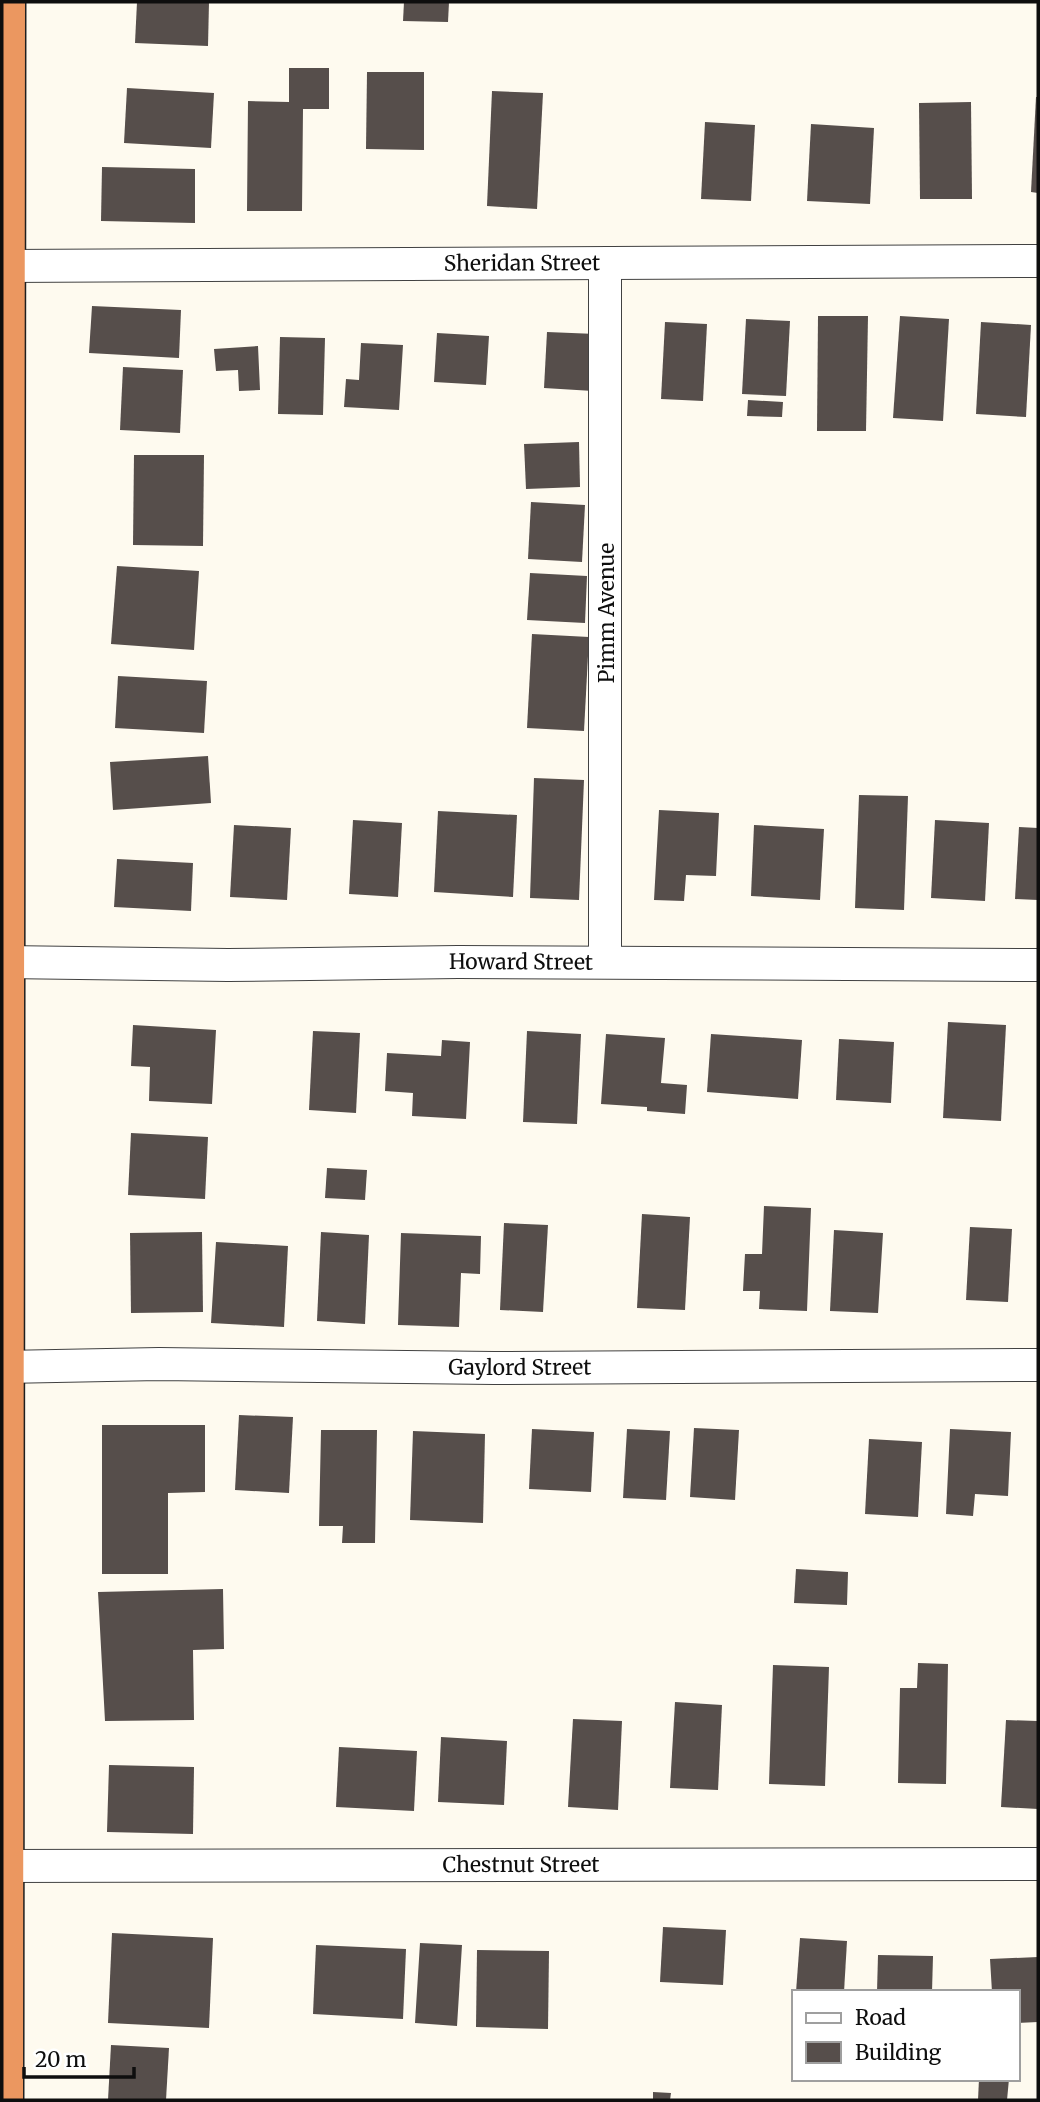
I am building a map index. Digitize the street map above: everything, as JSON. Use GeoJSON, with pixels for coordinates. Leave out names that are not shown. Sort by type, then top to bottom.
{"type":"FeatureCollection","features":[{"type":"Feature","properties":{"kind":"highway"},"geometry":{"type":"LineString","coordinates":[[4,2100],[6,2]]}},
{"type":"Feature","properties":{"kind":"street","name":"Sheridan Street"},"geometry":{"type":"LineString","coordinates":[[6,267],[1038,261]]}},
{"type":"Feature","properties":{"kind":"street","name":"Pimm Avenue"},"geometry":{"type":"LineString","coordinates":[[605,264],[605,962]]}},
{"type":"Feature","properties":{"kind":"street","name":"Howard Street"},"geometry":{"type":"LineString","coordinates":[[5,962],[228,965],[605,962],[1038,965]]}},
{"type":"Feature","properties":{"kind":"street","name":"Gaylord Street"},"geometry":{"type":"LineString","coordinates":[[4,1367],[159,1364],[494,1368],[1038,1365]]}},
{"type":"Feature","properties":{"kind":"street","name":"Chestnut Street"},"geometry":{"type":"LineString","coordinates":[[3,1866],[1038,1864]]}},
{"type":"Feature","properties":{"kind":"building"},"geometry":{"type":"Polygon","coordinates":[[[137,2],[209,2],[208,46],[135,43],[137,2]]]}},
{"type":"Feature","properties":{"kind":"building"},"geometry":{"type":"Polygon","coordinates":[[[404,2],[449,2],[448,22],[403,21],[404,2]]]}},
{"type":"Feature","properties":{"kind":"building"},"geometry":{"type":"Polygon","coordinates":[[[289,68],[329,68],[329,109],[303,109],[302,211],[247,211],[248,101],[289,102],[289,68]]]}},
{"type":"Feature","properties":{"kind":"building"},"geometry":{"type":"Polygon","coordinates":[[[367,72],[424,72],[424,150],[366,149],[367,72]]]}},
{"type":"Feature","properties":{"kind":"building"},"geometry":{"type":"Polygon","coordinates":[[[127,88],[214,93],[211,148],[124,143],[127,88]]]}},
{"type":"Feature","properties":{"kind":"building"},"geometry":{"type":"Polygon","coordinates":[[[492,91],[543,93],[537,209],[487,206],[492,91]]]}},
{"type":"Feature","properties":{"kind":"building"},"geometry":{"type":"Polygon","coordinates":[[[1038,97],[1038,193],[1031,192],[1038,97]]]}},
{"type":"Feature","properties":{"kind":"building"},"geometry":{"type":"Polygon","coordinates":[[[971,102],[972,199],[920,199],[919,103],[971,102]]]}},
{"type":"Feature","properties":{"kind":"building"},"geometry":{"type":"Polygon","coordinates":[[[705,122],[755,125],[751,201],[701,199],[705,122]]]}},
{"type":"Feature","properties":{"kind":"building"},"geometry":{"type":"Polygon","coordinates":[[[811,124],[874,128],[870,204],[807,201],[811,124]]]}},
{"type":"Feature","properties":{"kind":"building"},"geometry":{"type":"Polygon","coordinates":[[[102,167],[195,169],[195,223],[101,221],[102,167]]]}},
{"type":"Feature","properties":{"kind":"building"},"geometry":{"type":"Polygon","coordinates":[[[92,306],[181,310],[179,358],[89,353],[92,306]]]}},
{"type":"Feature","properties":{"kind":"building"},"geometry":{"type":"Polygon","coordinates":[[[818,316],[868,316],[866,431],[817,431],[818,316]]]}},
{"type":"Feature","properties":{"kind":"building"},"geometry":{"type":"Polygon","coordinates":[[[900,316],[949,319],[943,421],[893,418],[900,316]]]}},
{"type":"Feature","properties":{"kind":"building"},"geometry":{"type":"Polygon","coordinates":[[[746,319],[790,321],[786,396],[742,394],[746,319]]]}},
{"type":"Feature","properties":{"kind":"building"},"geometry":{"type":"Polygon","coordinates":[[[665,322],[707,324],[703,401],[661,399],[665,322]]]}},
{"type":"Feature","properties":{"kind":"building"},"geometry":{"type":"Polygon","coordinates":[[[981,322],[1031,325],[1026,417],[976,414],[981,322]]]}},
{"type":"Feature","properties":{"kind":"building"},"geometry":{"type":"Polygon","coordinates":[[[547,332],[596,334],[593,391],[544,388],[547,332]]]}},
{"type":"Feature","properties":{"kind":"building"},"geometry":{"type":"Polygon","coordinates":[[[437,333],[489,336],[486,385],[434,382],[437,333]]]}},
{"type":"Feature","properties":{"kind":"building"},"geometry":{"type":"Polygon","coordinates":[[[280,337],[325,338],[323,415],[278,414],[280,337]]]}},
{"type":"Feature","properties":{"kind":"building"},"geometry":{"type":"Polygon","coordinates":[[[361,343],[403,345],[399,410],[344,407],[346,379],[359,380],[361,343]]]}},
{"type":"Feature","properties":{"kind":"building"},"geometry":{"type":"Polygon","coordinates":[[[258,346],[260,390],[239,391],[238,370],[216,371],[214,349],[258,346]]]}},
{"type":"Feature","properties":{"kind":"building"},"geometry":{"type":"Polygon","coordinates":[[[123,367],[183,370],[180,433],[120,430],[123,367]]]}},
{"type":"Feature","properties":{"kind":"building"},"geometry":{"type":"Polygon","coordinates":[[[748,400],[783,402],[782,417],[747,416],[748,400]]]}},
{"type":"Feature","properties":{"kind":"building"},"geometry":{"type":"Polygon","coordinates":[[[579,442],[580,487],[526,489],[524,444],[579,442]]]}},
{"type":"Feature","properties":{"kind":"building"},"geometry":{"type":"Polygon","coordinates":[[[134,455],[204,455],[203,546],[133,545],[134,455]]]}},
{"type":"Feature","properties":{"kind":"building"},"geometry":{"type":"Polygon","coordinates":[[[531,502],[585,505],[582,562],[528,559],[531,502]]]}},
{"type":"Feature","properties":{"kind":"building"},"geometry":{"type":"Polygon","coordinates":[[[117,566],[199,571],[194,650],[111,644],[117,566]]]}},
{"type":"Feature","properties":{"kind":"building"},"geometry":{"type":"Polygon","coordinates":[[[530,573],[587,576],[585,623],[527,620],[530,573]]]}},
{"type":"Feature","properties":{"kind":"building"},"geometry":{"type":"Polygon","coordinates":[[[532,634],[589,637],[584,731],[527,728],[532,634]]]}},
{"type":"Feature","properties":{"kind":"building"},"geometry":{"type":"Polygon","coordinates":[[[118,676],[207,681],[204,733],[115,728],[118,676]]]}},
{"type":"Feature","properties":{"kind":"building"},"geometry":{"type":"Polygon","coordinates":[[[208,756],[211,803],[113,810],[110,762],[208,756]]]}},
{"type":"Feature","properties":{"kind":"building"},"geometry":{"type":"Polygon","coordinates":[[[534,778],[584,780],[579,900],[530,898],[534,778]]]}},
{"type":"Feature","properties":{"kind":"building"},"geometry":{"type":"Polygon","coordinates":[[[859,795],[908,796],[904,910],[855,908],[859,795]]]}},
{"type":"Feature","properties":{"kind":"building"},"geometry":{"type":"Polygon","coordinates":[[[659,810],[719,813],[716,876],[686,875],[684,901],[654,900],[659,810]]]}},
{"type":"Feature","properties":{"kind":"building"},"geometry":{"type":"Polygon","coordinates":[[[438,811],[517,815],[513,897],[434,892],[438,811]]]}},
{"type":"Feature","properties":{"kind":"building"},"geometry":{"type":"Polygon","coordinates":[[[353,820],[402,823],[398,897],[349,894],[353,820]]]}},
{"type":"Feature","properties":{"kind":"building"},"geometry":{"type":"Polygon","coordinates":[[[935,820],[989,823],[985,901],[931,898],[935,820]]]}},
{"type":"Feature","properties":{"kind":"building"},"geometry":{"type":"Polygon","coordinates":[[[234,825],[291,828],[287,900],[230,897],[234,825]]]}},
{"type":"Feature","properties":{"kind":"building"},"geometry":{"type":"Polygon","coordinates":[[[754,825],[824,829],[820,900],[751,896],[754,825]]]}},
{"type":"Feature","properties":{"kind":"building"},"geometry":{"type":"Polygon","coordinates":[[[1019,827],[1038,828],[1038,900],[1015,899],[1019,827]]]}},
{"type":"Feature","properties":{"kind":"building"},"geometry":{"type":"Polygon","coordinates":[[[117,859],[193,863],[191,911],[114,907],[117,859]]]}},
{"type":"Feature","properties":{"kind":"building"},"geometry":{"type":"Polygon","coordinates":[[[948,1022],[1006,1025],[1001,1121],[943,1118],[948,1022]]]}},
{"type":"Feature","properties":{"kind":"building"},"geometry":{"type":"Polygon","coordinates":[[[133,1025],[216,1030],[212,1104],[149,1101],[150,1067],[131,1066],[133,1025]]]}},
{"type":"Feature","properties":{"kind":"building"},"geometry":{"type":"Polygon","coordinates":[[[313,1031],[360,1033],[356,1113],[309,1110],[313,1031]]]}},
{"type":"Feature","properties":{"kind":"building"},"geometry":{"type":"Polygon","coordinates":[[[527,1031],[581,1034],[577,1124],[523,1122],[527,1031]]]}},
{"type":"Feature","properties":{"kind":"building"},"geometry":{"type":"Polygon","coordinates":[[[606,1034],[665,1038],[661,1083],[687,1085],[685,1114],[647,1111],[647,1107],[601,1104],[606,1034]]]}},
{"type":"Feature","properties":{"kind":"building"},"geometry":{"type":"Polygon","coordinates":[[[711,1034],[802,1040],[798,1099],[707,1092],[711,1034]]]}},
{"type":"Feature","properties":{"kind":"building"},"geometry":{"type":"Polygon","coordinates":[[[839,1039],[894,1042],[891,1103],[836,1100],[839,1039]]]}},
{"type":"Feature","properties":{"kind":"building"},"geometry":{"type":"Polygon","coordinates":[[[442,1040],[470,1042],[466,1119],[412,1116],[413,1093],[385,1091],[387,1053],[441,1056],[442,1040]]]}},
{"type":"Feature","properties":{"kind":"building"},"geometry":{"type":"Polygon","coordinates":[[[131,1133],[208,1137],[205,1199],[128,1195],[131,1133]]]}},
{"type":"Feature","properties":{"kind":"building"},"geometry":{"type":"Polygon","coordinates":[[[327,1168],[367,1170],[365,1200],[325,1198],[327,1168]]]}},
{"type":"Feature","properties":{"kind":"building"},"geometry":{"type":"Polygon","coordinates":[[[764,1206],[811,1208],[807,1311],[759,1309],[760,1291],[743,1291],[745,1254],[762,1254],[764,1206]]]}},
{"type":"Feature","properties":{"kind":"building"},"geometry":{"type":"Polygon","coordinates":[[[642,1214],[690,1217],[685,1310],[637,1308],[642,1214]]]}},
{"type":"Feature","properties":{"kind":"building"},"geometry":{"type":"Polygon","coordinates":[[[504,1223],[548,1225],[543,1312],[500,1310],[504,1223]]]}},
{"type":"Feature","properties":{"kind":"building"},"geometry":{"type":"Polygon","coordinates":[[[970,1227],[1012,1229],[1008,1302],[966,1300],[970,1227]]]}},
{"type":"Feature","properties":{"kind":"building"},"geometry":{"type":"Polygon","coordinates":[[[834,1230],[883,1233],[878,1313],[830,1311],[834,1230]]]}},
{"type":"Feature","properties":{"kind":"building"},"geometry":{"type":"Polygon","coordinates":[[[202,1232],[203,1312],[131,1313],[130,1233],[202,1232]]]}},
{"type":"Feature","properties":{"kind":"building"},"geometry":{"type":"Polygon","coordinates":[[[321,1232],[369,1235],[365,1324],[317,1321],[321,1232]]]}},
{"type":"Feature","properties":{"kind":"building"},"geometry":{"type":"Polygon","coordinates":[[[401,1233],[481,1236],[480,1274],[461,1273],[459,1327],[398,1325],[401,1233]]]}},
{"type":"Feature","properties":{"kind":"building"},"geometry":{"type":"Polygon","coordinates":[[[216,1242],[288,1246],[284,1327],[211,1323],[216,1242]]]}},
{"type":"Feature","properties":{"kind":"building"},"geometry":{"type":"Polygon","coordinates":[[[239,1415],[293,1417],[289,1493],[235,1490],[239,1415]]]}},
{"type":"Feature","properties":{"kind":"building"},"geometry":{"type":"Polygon","coordinates":[[[102,1425],[205,1425],[205,1492],[168,1493],[168,1574],[102,1574],[102,1425]]]}},
{"type":"Feature","properties":{"kind":"building"},"geometry":{"type":"Polygon","coordinates":[[[694,1428],[739,1430],[735,1500],[690,1497],[694,1428]]]}},
{"type":"Feature","properties":{"kind":"building"},"geometry":{"type":"Polygon","coordinates":[[[532,1429],[594,1432],[591,1492],[529,1489],[532,1429]]]}},
{"type":"Feature","properties":{"kind":"building"},"geometry":{"type":"Polygon","coordinates":[[[627,1429],[670,1431],[666,1500],[623,1498],[627,1429]]]}},
{"type":"Feature","properties":{"kind":"building"},"geometry":{"type":"Polygon","coordinates":[[[950,1429],[1011,1432],[1008,1496],[975,1494],[973,1516],[946,1514],[950,1429]]]}},
{"type":"Feature","properties":{"kind":"building"},"geometry":{"type":"Polygon","coordinates":[[[321,1430],[377,1430],[375,1543],[342,1543],[343,1526],[319,1526],[321,1430]]]}},
{"type":"Feature","properties":{"kind":"building"},"geometry":{"type":"Polygon","coordinates":[[[413,1431],[485,1434],[483,1523],[410,1520],[413,1431]]]}},
{"type":"Feature","properties":{"kind":"building"},"geometry":{"type":"Polygon","coordinates":[[[869,1439],[922,1442],[918,1517],[865,1514],[869,1439]]]}},
{"type":"Feature","properties":{"kind":"building"},"geometry":{"type":"Polygon","coordinates":[[[796,1569],[848,1572],[847,1605],[794,1603],[796,1569]]]}},
{"type":"Feature","properties":{"kind":"building"},"geometry":{"type":"Polygon","coordinates":[[[223,1589],[224,1649],[193,1650],[194,1720],[105,1721],[98,1592],[223,1589]]]}},
{"type":"Feature","properties":{"kind":"building"},"geometry":{"type":"Polygon","coordinates":[[[918,1663],[948,1664],[946,1784],[898,1783],[900,1688],[917,1688],[918,1663]]]}},
{"type":"Feature","properties":{"kind":"building"},"geometry":{"type":"Polygon","coordinates":[[[773,1665],[829,1667],[825,1786],[769,1784],[773,1665]]]}},
{"type":"Feature","properties":{"kind":"building"},"geometry":{"type":"Polygon","coordinates":[[[675,1702],[722,1705],[718,1790],[670,1788],[675,1702]]]}},
{"type":"Feature","properties":{"kind":"building"},"geometry":{"type":"Polygon","coordinates":[[[573,1719],[622,1721],[618,1810],[568,1807],[573,1719]]]}},
{"type":"Feature","properties":{"kind":"building"},"geometry":{"type":"Polygon","coordinates":[[[1006,1720],[1037,1721],[1038,1809],[1001,1807],[1006,1720]]]}},
{"type":"Feature","properties":{"kind":"building"},"geometry":{"type":"Polygon","coordinates":[[[441,1737],[507,1741],[504,1805],[438,1802],[441,1737]]]}},
{"type":"Feature","properties":{"kind":"building"},"geometry":{"type":"Polygon","coordinates":[[[339,1747],[417,1751],[414,1811],[336,1807],[339,1747]]]}},
{"type":"Feature","properties":{"kind":"building"},"geometry":{"type":"Polygon","coordinates":[[[109,1765],[194,1767],[193,1834],[107,1832],[109,1765]]]}},
{"type":"Feature","properties":{"kind":"building"},"geometry":{"type":"Polygon","coordinates":[[[663,1927],[726,1930],[723,1985],[660,1982],[663,1927]]]}},
{"type":"Feature","properties":{"kind":"building"},"geometry":{"type":"Polygon","coordinates":[[[112,1933],[213,1938],[209,2028],[108,2023],[112,1933]]]}},
{"type":"Feature","properties":{"kind":"building"},"geometry":{"type":"Polygon","coordinates":[[[800,1938],[847,1941],[844,1990],[796,1990],[800,1938]]]}},
{"type":"Feature","properties":{"kind":"building"},"geometry":{"type":"Polygon","coordinates":[[[420,1943],[462,1945],[457,2026],[415,2023],[420,1943]]]}},
{"type":"Feature","properties":{"kind":"building"},"geometry":{"type":"Polygon","coordinates":[[[316,1945],[406,1949],[403,2019],[313,2014],[316,1945]]]}},
{"type":"Feature","properties":{"kind":"building"},"geometry":{"type":"Polygon","coordinates":[[[477,1950],[549,1951],[548,2029],[476,2027],[477,1950]]]}},
{"type":"Feature","properties":{"kind":"building"},"geometry":{"type":"Polygon","coordinates":[[[878,1955],[933,1956],[932,1990],[877,1990],[878,1955]]]}},
{"type":"Feature","properties":{"kind":"building"},"geometry":{"type":"Polygon","coordinates":[[[1038,1957],[1038,2022],[1019,2023],[1019,1990],[992,1990],[990,1959],[1038,1957]]]}},
{"type":"Feature","properties":{"kind":"building"},"geometry":{"type":"Polygon","coordinates":[[[111,2045],[169,2048],[166,2100],[108,2100],[111,2045]]]}},
{"type":"Feature","properties":{"kind":"building"},"geometry":{"type":"Polygon","coordinates":[[[979,2081],[1009,2081],[1007,2100],[978,2100],[979,2081]]]}},
{"type":"Feature","properties":{"kind":"building"},"geometry":{"type":"Polygon","coordinates":[[[653,2092],[671,2093],[670,2100],[653,2100],[653,2092]]]}}]}
